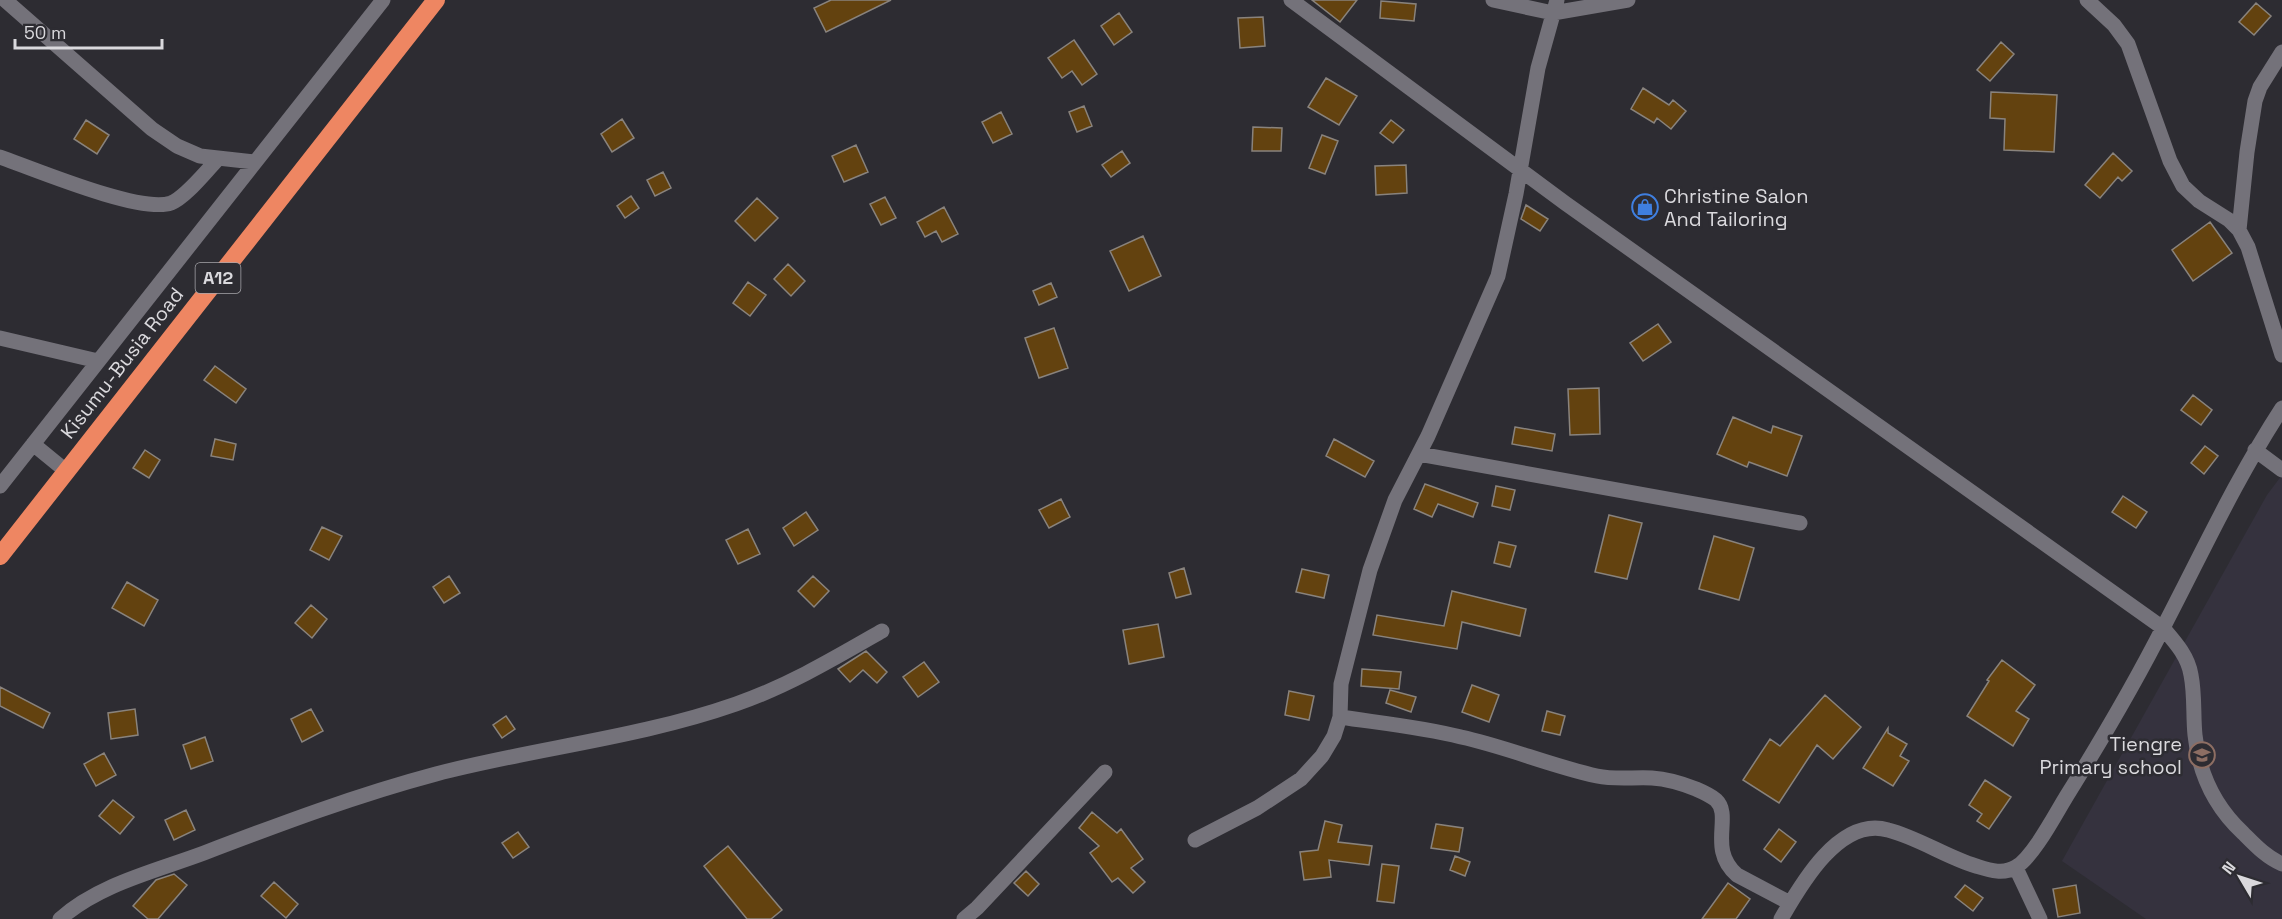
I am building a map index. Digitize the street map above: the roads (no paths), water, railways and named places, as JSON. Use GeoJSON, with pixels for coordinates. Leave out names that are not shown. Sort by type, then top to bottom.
{"type":"FeatureCollection","features":[{"type":"Feature","properties":{"kind":"highway","name":"Kisumu-Busia Road"},"geometry":{"type":"LineString","coordinates":[[0,556],[436,0]]}},
{"type":"Feature","properties":{"kind":"street"},"geometry":{"type":"LineString","coordinates":[[5,0],[152,129],[177,146],[200,156],[254,162]]}},
{"type":"Feature","properties":{"kind":"street"},"geometry":{"type":"LineString","coordinates":[[0,486],[383,0]]}},
{"type":"Feature","properties":{"kind":"street"},"geometry":{"type":"LineString","coordinates":[[1291,0],[1520,170],[2163,628],[2182,651],[2191,674],[2200,769],[2214,800],[2233,824],[2270,858],[2282,864]]}},
{"type":"Feature","properties":{"kind":"street"},"geometry":{"type":"LineString","coordinates":[[1493,0],[1555,7],[1628,0]]}},
{"type":"Feature","properties":{"kind":"street"},"geometry":{"type":"LineString","coordinates":[[2087,0],[2114,25],[2128,44],[2170,160],[2183,186],[2199,201],[2229,220],[2240,230],[2248,248],[2282,355]]}},
{"type":"Feature","properties":{"kind":"street"},"geometry":{"type":"LineString","coordinates":[[1196,840],[1257,808],[1301,779],[1322,756],[1334,736],[1340,717],[1341,684],[1370,570],[1395,500],[1419,454],[1498,276],[1538,68],[1555,7]]}},
{"type":"Feature","properties":{"kind":"street"},"geometry":{"type":"LineString","coordinates":[[2240,230],[2247,152],[2256,101],[2260,87],[2282,52]]}},
{"type":"Feature","properties":{"kind":"street"},"geometry":{"type":"LineString","coordinates":[[0,157],[114,196],[160,206],[174,202],[218,159]]}},
{"type":"Feature","properties":{"kind":"street"},"geometry":{"type":"LineString","coordinates":[[0,338],[98,361]]}},
{"type":"Feature","properties":{"kind":"street"},"geometry":{"type":"LineString","coordinates":[[1781,919],[1813,869],[1831,847],[1853,834],[1872,827],[1888,830],[1956,860],[1995,872],[2016,868],[2033,849],[2085,767],[2163,628],[2255,450],[2282,408]]}},
{"type":"Feature","properties":{"kind":"street"},"geometry":{"type":"LineString","coordinates":[[33,444],[66,471]]}},
{"type":"Feature","properties":{"kind":"street"},"geometry":{"type":"LineString","coordinates":[[2255,450],[2282,470]]}},
{"type":"Feature","properties":{"kind":"street"},"geometry":{"type":"LineString","coordinates":[[1419,454],[1800,523]]}},
{"type":"Feature","properties":{"kind":"street"},"geometry":{"type":"LineString","coordinates":[[60,919],[75,906],[119,884],[296,817],[436,774],[673,724],[738,704],[813,671],[882,631]]}},
{"type":"Feature","properties":{"kind":"street"},"geometry":{"type":"LineString","coordinates":[[1340,717],[1462,737],[1594,775],[1610,778],[1651,778],[1676,781],[1705,793],[1719,803],[1722,811],[1722,850],[1724,861],[1730,869],[1790,903]]}},
{"type":"Feature","properties":{"kind":"street"},"geometry":{"type":"LineString","coordinates":[[964,919],[1105,772]]}},
{"type":"Feature","properties":{"kind":"street"},"geometry":{"type":"LineString","coordinates":[[2016,868],[2040,919]]}},
{"type":"Feature","properties":{"kind":"place","name":"Christine Salon And Tailoring"},"geometry":{"type":"Point","coordinates":[1645,207]}},
{"type":"Feature","properties":{"kind":"place","name":"Tiengre Primary school"},"geometry":{"type":"Point","coordinates":[2202,755]}}]}
